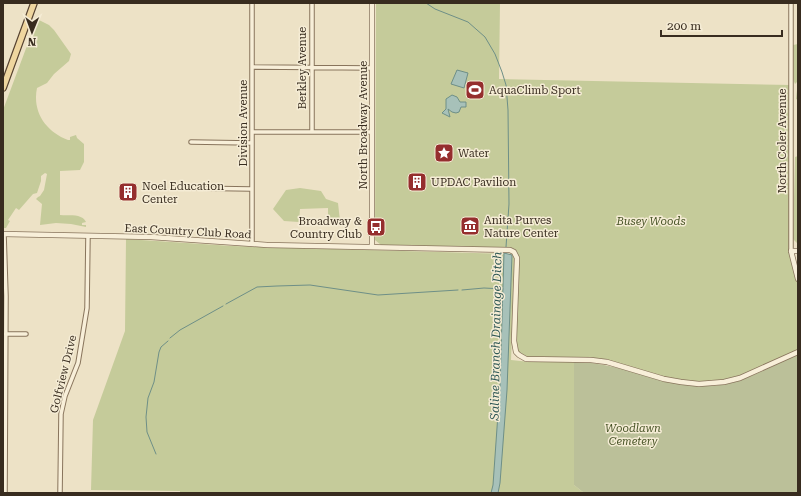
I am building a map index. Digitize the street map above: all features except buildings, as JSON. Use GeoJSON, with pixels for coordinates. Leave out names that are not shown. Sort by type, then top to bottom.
{"type":"FeatureCollection","features":[{"type":"Feature","properties":{"kind":"main road"},"geometry":{"type":"LineString","coordinates":[[3,88],[34,3]]}},
{"type":"Feature","properties":{"kind":"street","name":"Division Avenue"},"geometry":{"type":"LineString","coordinates":[[252,3],[252,244]]}},
{"type":"Feature","properties":{"kind":"street","name":"Berkley Avenue"},"geometry":{"type":"LineString","coordinates":[[312,3],[312,132]]}},
{"type":"Feature","properties":{"kind":"street","name":"North Broadway Avenue"},"geometry":{"type":"LineString","coordinates":[[372,3],[372,247]]}},
{"type":"Feature","properties":{"kind":"street","name":"North Coler Avenue"},"geometry":{"type":"LineString","coordinates":[[791,3],[791,252],[798,278]]}},
{"type":"Feature","properties":{"kind":"street"},"geometry":{"type":"LineString","coordinates":[[252,67],[372,68]]}},
{"type":"Feature","properties":{"kind":"street"},"geometry":{"type":"LineString","coordinates":[[252,132],[372,132]]}},
{"type":"Feature","properties":{"kind":"street"},"geometry":{"type":"LineString","coordinates":[[191,142],[252,143]]}},
{"type":"Feature","properties":{"kind":"street"},"geometry":{"type":"LineString","coordinates":[[188,188],[251,189]]}},
{"type":"Feature","properties":{"kind":"street"},"geometry":{"type":"LineString","coordinates":[[4,234],[5,493]]}},
{"type":"Feature","properties":{"kind":"street","name":"East Country Club Road"},"geometry":{"type":"LineString","coordinates":[[4,234],[168,238],[252,244],[506,250],[514,252],[517,258],[514,341],[516,352],[522,357],[533,359],[607,362],[664,379],[699,384],[724,382],[740,378],[798,352]]}},
{"type":"Feature","properties":{"kind":"street","name":"Golfview Drive"},"geometry":{"type":"LineString","coordinates":[[60,493],[61,414],[65,396],[78,363],[87,308],[88,236]]}},
{"type":"Feature","properties":{"kind":"street"},"geometry":{"type":"LineString","coordinates":[[791,252],[798,250]]}},
{"type":"Feature","properties":{"kind":"street"},"geometry":{"type":"LineString","coordinates":[[5,334],[26,334]]}},
{"type":"Feature","properties":{"kind":"green space","name":"Busey Woods"},"geometry":{"type":"Polygon","coordinates":[[[376,3],[500,3],[499,79],[791,85],[791,251],[798,279],[798,352],[724,382],[681,382],[607,362],[526,359],[515,348],[518,264],[514,252],[462,247],[381,245],[375,240],[376,3]]]}},
{"type":"Feature","properties":{"kind":"green space"},"geometry":{"type":"Polygon","coordinates":[[[37,19],[49,25],[54,30],[71,54],[69,61],[54,74],[47,83],[37,88],[36,97],[42,120],[53,132],[68,140],[70,140],[70,137],[76,135],[77,138],[84,144],[84,162],[80,170],[60,171],[60,215],[81,217],[86,222],[82,223],[82,225],[86,225],[86,227],[56,223],[40,225],[42,204],[36,199],[44,190],[47,174],[45,173],[41,176],[37,193],[33,194],[19,210],[16,208],[8,220],[10,221],[6,228],[3,228],[3,110],[37,19]]]}},
{"type":"Feature","properties":{"kind":"green space"},"geometry":{"type":"Polygon","coordinates":[[[798,44],[798,81],[795,84],[793,79],[793,45],[798,44]]]}},
{"type":"Feature","properties":{"kind":"green space"},"geometry":{"type":"Polygon","coordinates":[[[798,81],[798,100],[796,99],[798,81]]]}},
{"type":"Feature","properties":{"kind":"green space"},"geometry":{"type":"Polygon","coordinates":[[[798,156],[798,244],[793,239],[795,157],[798,156]]]}},
{"type":"Feature","properties":{"kind":"green space"},"geometry":{"type":"Polygon","coordinates":[[[300,188],[321,191],[326,199],[338,203],[340,221],[328,221],[328,208],[300,209],[299,222],[284,221],[273,209],[286,190],[300,188]]]}},
{"type":"Feature","properties":{"kind":"green space"},"geometry":{"type":"Polygon","coordinates":[[[126,239],[232,246],[511,254],[515,259],[511,360],[530,362],[574,362],[574,485],[584,493],[180,493],[180,491],[91,490],[93,420],[125,331],[126,239]]]}},
{"type":"Feature","properties":{"kind":"green space","name":"Woodlawn Cemetery"},"geometry":{"type":"Polygon","coordinates":[[[798,354],[798,493],[584,493],[574,485],[574,362],[594,363],[687,385],[707,386],[727,384],[745,379],[798,354]]]}},
{"type":"Feature","properties":{"kind":"water"},"geometry":{"type":"Polygon","coordinates":[[[457,70],[468,73],[464,88],[451,84],[457,70]]]}},
{"type":"Feature","properties":{"kind":"water"},"geometry":{"type":"Polygon","coordinates":[[[452,95],[457,97],[460,102],[466,102],[466,107],[461,107],[459,112],[456,113],[448,109],[450,117],[442,113],[446,109],[446,99],[452,95]]]}},
{"type":"Feature","properties":{"kind":"water"},"geometry":{"type":"Polygon","coordinates":[[[504,253],[512,255],[507,390],[500,483],[498,493],[491,493],[493,485],[500,385],[504,253]]]}},
{"type":"Feature","properties":{"kind":"waterway","name":"Saline Branch Drainage Ditch"},"geometry":{"type":"LineString","coordinates":[[426,3],[435,9],[468,22],[485,37],[495,54],[502,72],[506,85],[508,110],[509,204],[506,247]]}},
{"type":"Feature","properties":{"kind":"waterway"},"geometry":{"type":"LineString","coordinates":[[226,304],[257,287],[310,285],[378,295],[458,290]]}},
{"type":"Feature","properties":{"kind":"waterway"},"geometry":{"type":"LineString","coordinates":[[462,290],[484,288],[503,289]]}},
{"type":"Feature","properties":{"kind":"waterway"},"geometry":{"type":"LineString","coordinates":[[170,338],[180,330],[223,306]]}},
{"type":"Feature","properties":{"kind":"waterway"},"geometry":{"type":"LineString","coordinates":[[156,454],[147,432],[146,417],[148,398],[154,382],[159,352],[161,347],[168,341]]}},
{"type":"Feature","properties":{"kind":"place","name":"AquaClimb Sport"},"geometry":{"type":"Point","coordinates":[475,90]}},
{"type":"Feature","properties":{"kind":"place","name":"Water"},"geometry":{"type":"Point","coordinates":[444,153]}},
{"type":"Feature","properties":{"kind":"place","name":"UPDAC Pavilion"},"geometry":{"type":"Point","coordinates":[417,182]}},
{"type":"Feature","properties":{"kind":"place","name":"Noel Education Center"},"geometry":{"type":"Point","coordinates":[128,192]}},
{"type":"Feature","properties":{"kind":"place","name":"Anita Purves Nature Center"},"geometry":{"type":"Point","coordinates":[470,226]}},
{"type":"Feature","properties":{"kind":"place","name":"Broadway & Country Club"},"geometry":{"type":"Point","coordinates":[376,227]}}]}
